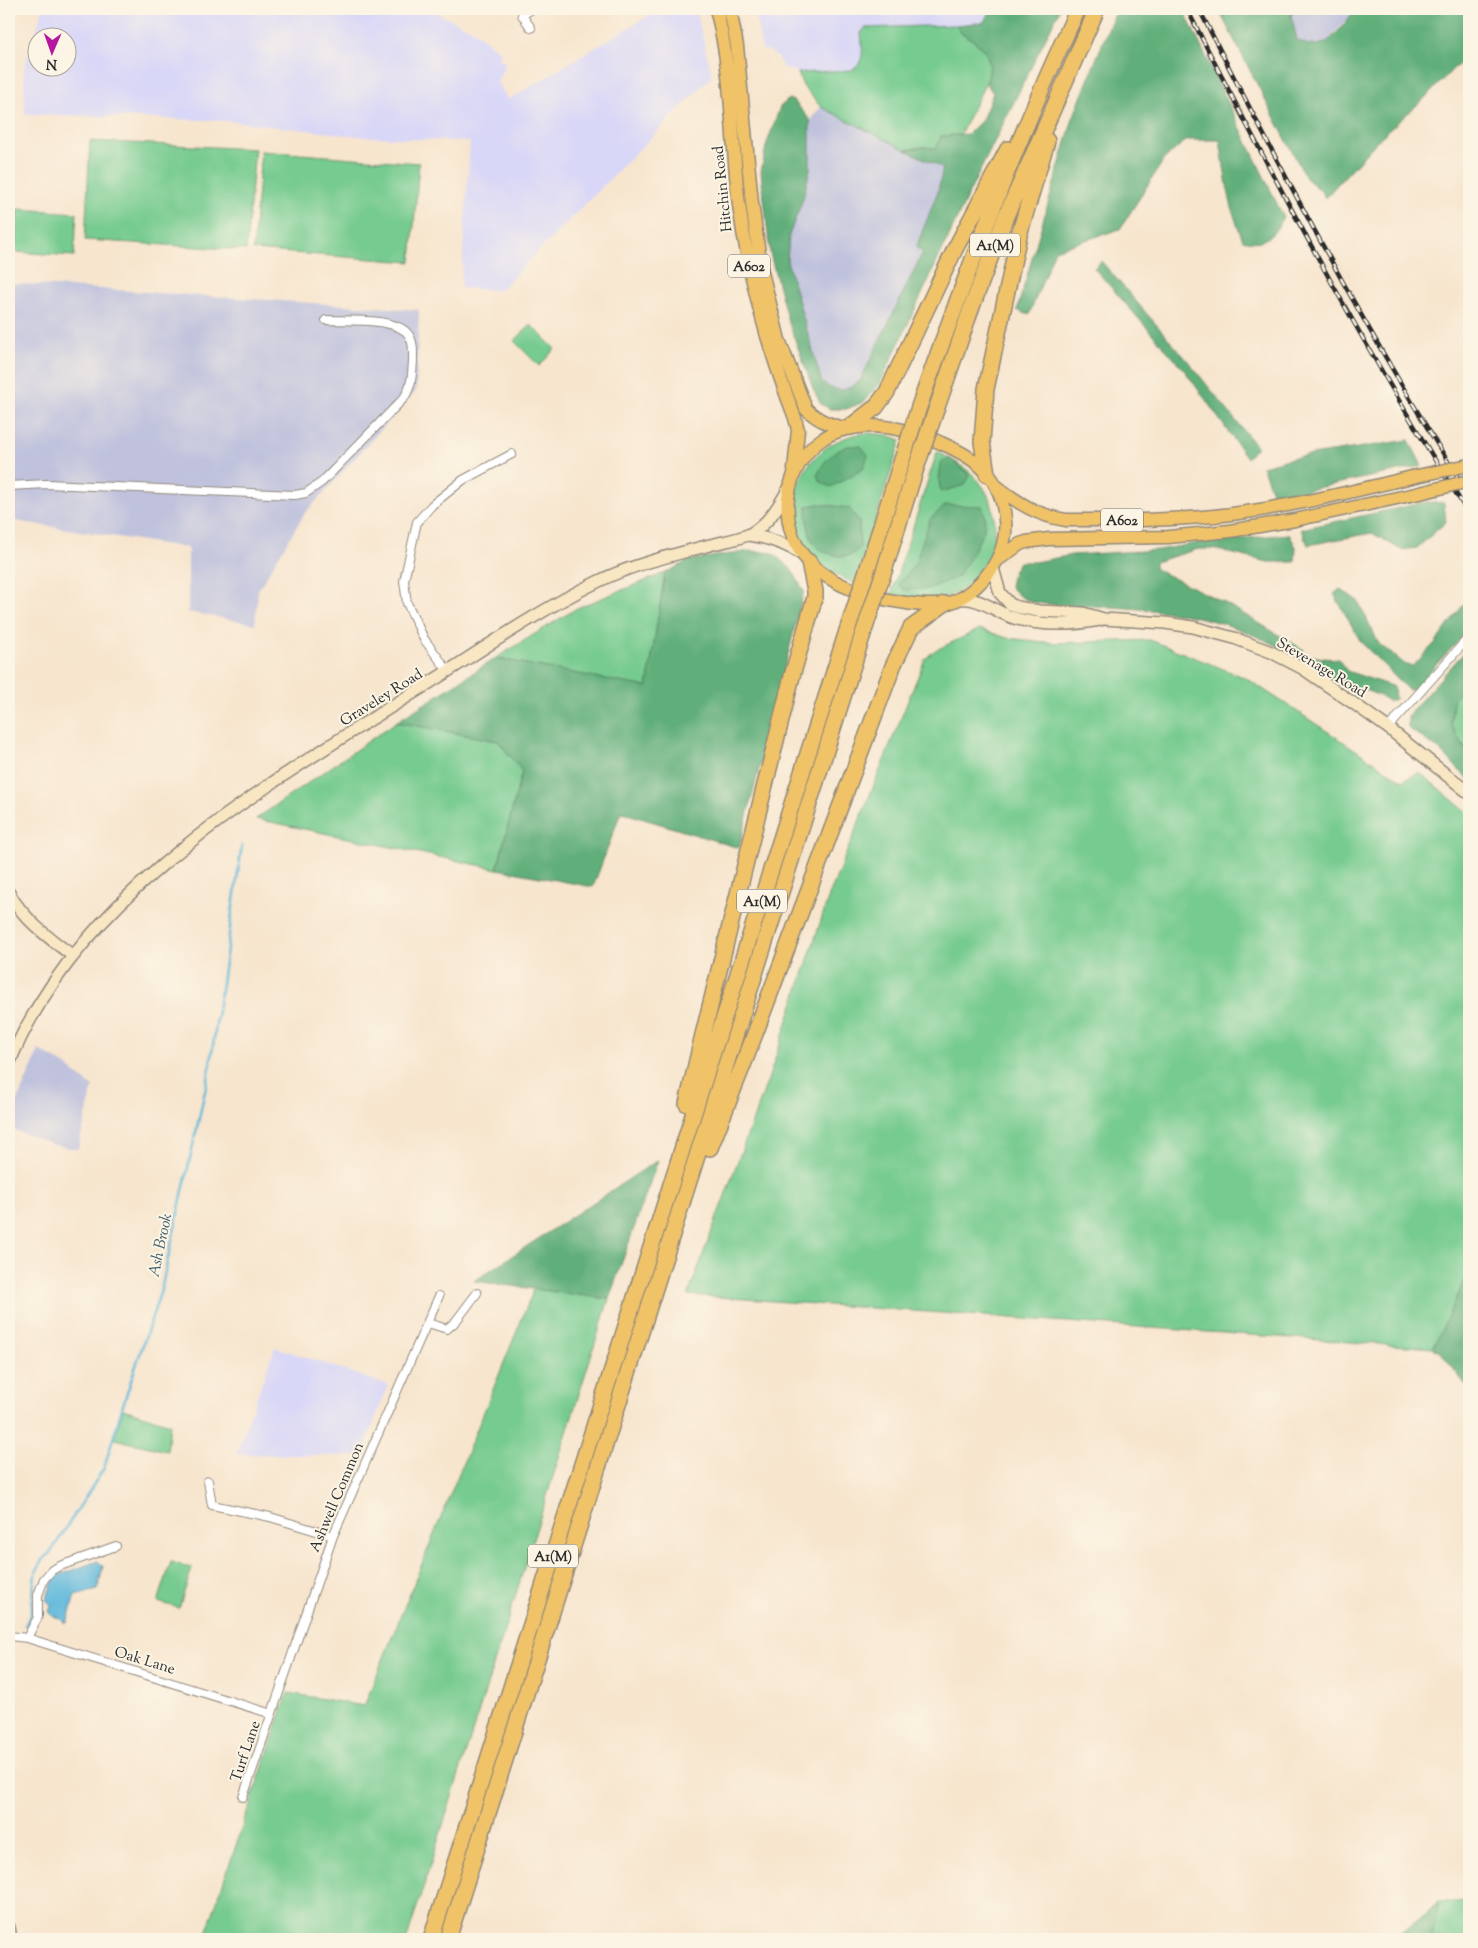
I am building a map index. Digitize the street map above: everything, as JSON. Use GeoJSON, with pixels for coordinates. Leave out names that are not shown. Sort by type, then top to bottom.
{"type":"FeatureCollection","features":[{"type":"Feature","properties":{"kind":"highway","name":"A1(M)"},"geometry":{"type":"LineString","coordinates":[[431,1939],[918,407],[990,212],[1078,9]]}},
{"type":"Feature","properties":{"kind":"highway","name":"A1(M)"},"geometry":{"type":"LineString","coordinates":[[448,1939],[915,471],[1006,216],[1097,9]]}},
{"type":"Feature","properties":{"kind":"highway"},"geometry":{"type":"LineString","coordinates":[[992,480],[982,442],[986,389],[1019,235],[1064,82]]}},
{"type":"Feature","properties":{"kind":"highway"},"geometry":{"type":"LineString","coordinates":[[848,428],[876,407],[888,392],[955,249],[1002,158],[1037,100]]}},
{"type":"Feature","properties":{"kind":"highway","name":"A1(M)"},"geometry":{"type":"LineString","coordinates":[[675,1172],[701,1043],[792,676],[814,597],[806,559]]}},
{"type":"Feature","properties":{"kind":"highway"},"geometry":{"type":"LineString","coordinates":[[678,1219],[704,1164],[747,1055],[893,666],[912,628],[944,604]]}},
{"type":"Feature","properties":{"kind":"main road","name":"Hitchin Road"},"geometry":{"type":"LineString","coordinates":[[716,9],[724,47],[739,204],[749,270],[767,341],[798,430],[797,450],[787,508],[788,523],[794,539],[806,559]]}},
{"type":"Feature","properties":{"kind":"main road","name":"Hitchin Road"},"geometry":{"type":"LineString","coordinates":[[730,9],[737,46],[752,203],[761,268],[779,340],[806,409],[826,424],[848,428]]}},
{"type":"Feature","properties":{"kind":"main road"},"geometry":{"type":"LineString","coordinates":[[791,483],[802,460],[822,439],[848,428],[887,427],[921,434],[963,452],[976,461],[992,480],[1002,504],[1006,530],[1005,540],[996,563],[980,583],[960,599],[944,604],[905,603],[877,598],[833,580],[820,572],[806,559]]}},
{"type":"Feature","properties":{"kind":"main road","name":"A602"},"geometry":{"type":"LineString","coordinates":[[992,480],[1018,503],[1034,512],[1051,518],[1066,520],[1173,519],[1257,510],[1351,492],[1469,465]]}},
{"type":"Feature","properties":{"kind":"main road","name":"A602"},"geometry":{"type":"LineString","coordinates":[[996,563],[1020,544],[1034,541],[1168,536],[1230,531],[1295,520],[1469,481]]}},
{"type":"Feature","properties":{"kind":"main road","name":"Graveley Road"},"geometry":{"type":"LineString","coordinates":[[9,1064],[20,1037],[44,994],[72,956],[134,890],[191,842],[264,790],[550,607],[600,581],[654,561],[749,535],[768,520],[791,483]]}},
{"type":"Feature","properties":{"kind":"main road","name":"Graveley Road"},"geometry":{"type":"LineString","coordinates":[[749,535],[788,546],[806,559]]}},
{"type":"Feature","properties":{"kind":"main road","name":"Stevenage Road"},"geometry":{"type":"LineString","coordinates":[[996,563],[998,588],[1010,604],[1027,609],[1082,613],[1104,619],[1156,622],[1193,627],[1253,644],[1302,668],[1388,728],[1469,793]]}},
{"type":"Feature","properties":{"kind":"main road","name":"Stevenage Road"},"geometry":{"type":"LineString","coordinates":[[960,599],[977,600],[1006,615],[1028,621],[1082,623],[1104,619]]}},
{"type":"Feature","properties":{"kind":"main road"},"geometry":{"type":"LineString","coordinates":[[9,893],[40,932],[72,956]]}},
{"type":"Feature","properties":{"kind":"main road"},"geometry":{"type":"LineString","coordinates":[[9,1927],[11,1939]]}},
{"type":"Feature","properties":{"kind":"street"},"geometry":{"type":"LineString","coordinates":[[531,28],[520,12],[532,9]]}},
{"type":"Feature","properties":{"kind":"street"},"geometry":{"type":"LineString","coordinates":[[9,486],[46,484],[295,495],[306,493],[322,482],[404,398],[409,391],[412,379],[413,346],[408,334],[403,329],[387,323],[326,320]]}},
{"type":"Feature","properties":{"kind":"street"},"geometry":{"type":"LineString","coordinates":[[448,671],[424,639],[407,602],[404,581],[417,522],[432,506],[463,480],[512,454]]}},
{"type":"Feature","properties":{"kind":"street"},"geometry":{"type":"LineString","coordinates":[[1388,728],[1469,637]]}},
{"type":"Feature","properties":{"kind":"street"},"geometry":{"type":"LineString","coordinates":[[428,1323],[447,1329],[456,1321],[477,1293]]}},
{"type":"Feature","properties":{"kind":"street","name":"Ashwell Common"},"geometry":{"type":"LineString","coordinates":[[272,1714],[333,1536],[439,1296]]}},
{"type":"Feature","properties":{"kind":"street"},"geometry":{"type":"LineString","coordinates":[[208,1481],[212,1505],[270,1517],[333,1536]]}},
{"type":"Feature","properties":{"kind":"street"},"geometry":{"type":"LineString","coordinates":[[27,1638],[38,1617],[38,1595],[46,1576],[60,1566],[116,1546]]}},
{"type":"Feature","properties":{"kind":"street","name":"Oak Lane"},"geometry":{"type":"LineString","coordinates":[[9,1636],[27,1638],[272,1714]]}},
{"type":"Feature","properties":{"kind":"street","name":"Turf Lane"},"geometry":{"type":"LineString","coordinates":[[243,1798],[272,1714]]}},
{"type":"Feature","properties":{"kind":"shaded area"},"geometry":{"type":"Polygon","coordinates":[[[43,9],[436,9],[435,12],[475,31],[500,52],[499,59],[506,62],[497,82],[508,100],[660,9],[696,9],[712,76],[500,290],[461,288],[470,142],[356,136],[230,121],[25,114],[24,68],[28,56],[28,78],[78,78],[78,28],[37,28],[43,9]]]}},
{"type":"Feature","properties":{"kind":"shaded area"},"geometry":{"type":"Polygon","coordinates":[[[754,9],[990,9],[984,22],[957,25],[865,28],[862,60],[859,66],[852,70],[798,73],[783,67],[777,57],[770,51],[762,50],[754,9]]]}},
{"type":"Feature","properties":{"kind":"shaded area"},"geometry":{"type":"Polygon","coordinates":[[[1296,9],[1356,9],[1325,44],[1314,46],[1297,40],[1291,15],[1296,9]]]}},
{"type":"Feature","properties":{"kind":"shaded area"},"geometry":{"type":"Polygon","coordinates":[[[821,107],[943,168],[938,191],[916,248],[923,252],[860,381],[847,390],[834,390],[822,383],[787,261],[789,235],[803,199],[810,169],[810,120],[821,107]]]}},
{"type":"Feature","properties":{"kind":"shaded area"},"geometry":{"type":"Polygon","coordinates":[[[9,283],[419,310],[416,391],[305,513],[258,590],[255,624],[188,612],[188,548],[9,520],[9,283]]]}},
{"type":"Feature","properties":{"kind":"shaded area"},"geometry":{"type":"Polygon","coordinates":[[[39,1050],[65,1065],[93,1087],[78,1149],[54,1145],[9,1128],[15,1106],[39,1050]]]}},
{"type":"Feature","properties":{"kind":"shaded area"},"geometry":{"type":"Polygon","coordinates":[[[275,1347],[388,1385],[361,1456],[236,1454],[275,1347]]]}},
{"type":"Feature","properties":{"kind":"green space"},"geometry":{"type":"Polygon","coordinates":[[[990,9],[1060,9],[970,191],[880,384],[864,402],[846,409],[830,409],[821,404],[814,391],[787,318],[770,253],[761,172],[766,146],[780,107],[789,99],[795,102],[810,120],[810,169],[803,199],[789,235],[787,261],[822,383],[841,390],[860,381],[923,252],[916,248],[938,191],[943,168],[906,150],[922,147],[936,148],[941,136],[968,134],[982,120],[993,93],[986,83],[989,73],[988,57],[980,46],[959,31],[957,25],[984,22],[990,9]]]}},
{"type":"Feature","properties":{"kind":"green space"},"geometry":{"type":"Polygon","coordinates":[[[1116,9],[1183,9],[1283,216],[1273,234],[1263,240],[1243,240],[1231,203],[1220,140],[1187,140],[1165,158],[1120,229],[1055,250],[1029,315],[1017,310],[1073,118],[1116,9]]]}},
{"type":"Feature","properties":{"kind":"green space"},"geometry":{"type":"Polygon","coordinates":[[[1218,9],[1296,9],[1291,15],[1297,40],[1316,45],[1324,43],[1338,32],[1356,9],[1469,9],[1469,60],[1455,67],[1426,97],[1380,138],[1325,198],[1322,192],[1306,178],[1218,9]]]}},
{"type":"Feature","properties":{"kind":"green space"},"geometry":{"type":"Polygon","coordinates":[[[957,25],[959,31],[981,47],[988,57],[991,72],[960,135],[941,136],[936,148],[922,147],[906,150],[821,107],[803,86],[798,73],[852,70],[861,58],[861,33],[865,28],[957,25]]]}},
{"type":"Feature","properties":{"kind":"green space"},"geometry":{"type":"Polygon","coordinates":[[[90,141],[255,149],[246,250],[85,240],[90,141]]]}},
{"type":"Feature","properties":{"kind":"green space"},"geometry":{"type":"Polygon","coordinates":[[[261,151],[419,163],[411,262],[253,250],[261,151]]]}},
{"type":"Feature","properties":{"kind":"green space"},"geometry":{"type":"Polygon","coordinates":[[[17,209],[77,213],[74,256],[15,252],[17,209]]]}},
{"type":"Feature","properties":{"kind":"green space"},"geometry":{"type":"Polygon","coordinates":[[[1101,261],[1187,360],[1257,447],[1247,458],[1185,371],[1094,268],[1101,261]]]}},
{"type":"Feature","properties":{"kind":"green space"},"geometry":{"type":"Polygon","coordinates":[[[531,325],[555,349],[539,366],[514,341],[531,325]]]}},
{"type":"Feature","properties":{"kind":"green space"},"geometry":{"type":"Polygon","coordinates":[[[867,433],[887,435],[901,440],[855,584],[826,568],[811,554],[799,535],[794,515],[795,495],[802,477],[812,460],[827,447],[846,438],[867,433]]]}},
{"type":"Feature","properties":{"kind":"green space"},"geometry":{"type":"Polygon","coordinates":[[[1409,440],[1422,466],[1274,497],[1262,466],[1293,458],[1409,440]]]}},
{"type":"Feature","properties":{"kind":"green space"},"geometry":{"type":"Polygon","coordinates":[[[847,446],[861,446],[868,455],[863,469],[831,487],[821,482],[817,476],[823,465],[833,455],[847,446]]]}},
{"type":"Feature","properties":{"kind":"green space"},"geometry":{"type":"Polygon","coordinates":[[[937,452],[968,471],[983,487],[991,504],[995,522],[993,541],[988,558],[979,574],[966,587],[949,596],[925,600],[891,595],[937,452]]]}},
{"type":"Feature","properties":{"kind":"green space"},"geometry":{"type":"Polygon","coordinates":[[[950,458],[970,475],[965,485],[941,492],[939,481],[941,462],[950,458]]]}},
{"type":"Feature","properties":{"kind":"green space"},"geometry":{"type":"Polygon","coordinates":[[[1426,502],[1444,503],[1446,522],[1417,548],[1401,550],[1372,533],[1308,545],[1301,529],[1426,502]]]}},
{"type":"Feature","properties":{"kind":"green space"},"geometry":{"type":"Polygon","coordinates":[[[820,504],[849,508],[859,521],[860,548],[850,555],[840,556],[829,554],[815,544],[809,532],[807,506],[820,504]]]}},
{"type":"Feature","properties":{"kind":"green space"},"geometry":{"type":"Polygon","coordinates":[[[946,505],[982,506],[985,517],[984,530],[972,555],[957,577],[928,589],[904,590],[899,584],[915,564],[930,519],[946,505]]]}},
{"type":"Feature","properties":{"kind":"green space"},"geometry":{"type":"Polygon","coordinates":[[[1289,534],[1296,547],[1295,562],[1268,562],[1213,549],[1198,549],[1155,562],[1155,569],[1225,603],[1304,650],[1299,656],[1236,628],[1196,617],[1155,610],[1038,603],[1022,598],[1010,586],[1013,572],[1019,562],[1035,562],[1072,555],[1159,550],[1197,543],[1289,534]]]}},
{"type":"Feature","properties":{"kind":"green space"},"geometry":{"type":"Polygon","coordinates":[[[751,551],[773,553],[792,570],[804,591],[739,848],[621,812],[593,887],[497,869],[522,771],[498,741],[396,722],[496,658],[647,687],[665,573],[690,560],[751,551]]]}},
{"type":"Feature","properties":{"kind":"green space"},"geometry":{"type":"Polygon","coordinates":[[[665,573],[647,688],[496,658],[577,608],[665,573]]]}},
{"type":"Feature","properties":{"kind":"green space"},"geometry":{"type":"Polygon","coordinates":[[[1340,589],[1358,601],[1379,644],[1406,665],[1413,666],[1436,642],[1469,597],[1469,630],[1412,690],[1408,690],[1361,642],[1334,594],[1340,589]]]}},
{"type":"Feature","properties":{"kind":"green space"},"geometry":{"type":"Polygon","coordinates":[[[980,629],[1007,638],[1054,643],[1150,640],[1246,678],[1403,781],[1419,772],[1469,814],[1469,1272],[1433,1348],[688,1295],[769,1077],[830,893],[925,659],[934,651],[980,629]]]}},
{"type":"Feature","properties":{"kind":"green space"},"geometry":{"type":"Polygon","coordinates":[[[1469,647],[1469,682],[1453,700],[1451,725],[1469,755],[1469,780],[1437,748],[1408,728],[1408,717],[1469,647]]]}},
{"type":"Feature","properties":{"kind":"green space"},"geometry":{"type":"Polygon","coordinates":[[[1308,655],[1338,659],[1347,671],[1394,687],[1395,699],[1389,701],[1354,686],[1339,684],[1300,662],[1308,655]]]}},
{"type":"Feature","properties":{"kind":"green space"},"geometry":{"type":"Polygon","coordinates":[[[1469,682],[1469,755],[1451,725],[1453,700],[1469,682]]]}},
{"type":"Feature","properties":{"kind":"green space"},"geometry":{"type":"Polygon","coordinates":[[[396,722],[498,741],[522,771],[497,869],[256,819],[396,722]]]}},
{"type":"Feature","properties":{"kind":"green space"},"geometry":{"type":"Polygon","coordinates":[[[658,1160],[609,1299],[474,1281],[658,1160]]]}},
{"type":"Feature","properties":{"kind":"green space"},"geometry":{"type":"Polygon","coordinates":[[[1469,1272],[1469,1389],[1441,1353],[1433,1348],[1469,1272]]]}},
{"type":"Feature","properties":{"kind":"green space"},"geometry":{"type":"Polygon","coordinates":[[[534,1289],[609,1299],[407,1939],[204,1939],[288,1693],[364,1706],[534,1289]]]}},
{"type":"Feature","properties":{"kind":"green space"},"geometry":{"type":"Polygon","coordinates":[[[123,1409],[170,1424],[167,1451],[114,1439],[123,1409]]]}},
{"type":"Feature","properties":{"kind":"green space"},"geometry":{"type":"Polygon","coordinates":[[[171,1562],[192,1568],[179,1608],[158,1602],[171,1562]]]}},
{"type":"Feature","properties":{"kind":"green space"},"geometry":{"type":"Polygon","coordinates":[[[1469,1900],[1469,1939],[1432,1939],[1439,1902],[1469,1900]]]}},
{"type":"Feature","properties":{"kind":"green space"},"geometry":{"type":"Polygon","coordinates":[[[1439,1902],[1432,1939],[1393,1939],[1439,1902]]]}},
{"type":"Feature","properties":{"kind":"water"},"geometry":{"type":"Polygon","coordinates":[[[98,1561],[103,1566],[98,1590],[75,1595],[67,1623],[49,1613],[51,1605],[46,1600],[52,1583],[57,1576],[98,1561]]]}},
{"type":"Feature","properties":{"kind":"waterway","name":"Ash Brook"},"geometry":{"type":"LineString","coordinates":[[25,1625],[31,1611],[36,1571],[45,1557],[51,1552],[104,1468],[161,1290],[209,1073],[242,845]]}},
{"type":"Feature","properties":{"kind":"railway"},"geometry":{"type":"LineString","coordinates":[[1187,9],[1254,138],[1357,328],[1393,391],[1469,514]]}},
{"type":"Feature","properties":{"kind":"railway"},"geometry":{"type":"LineString","coordinates":[[1199,9],[1328,255],[1396,376],[1469,495]]}}]}
